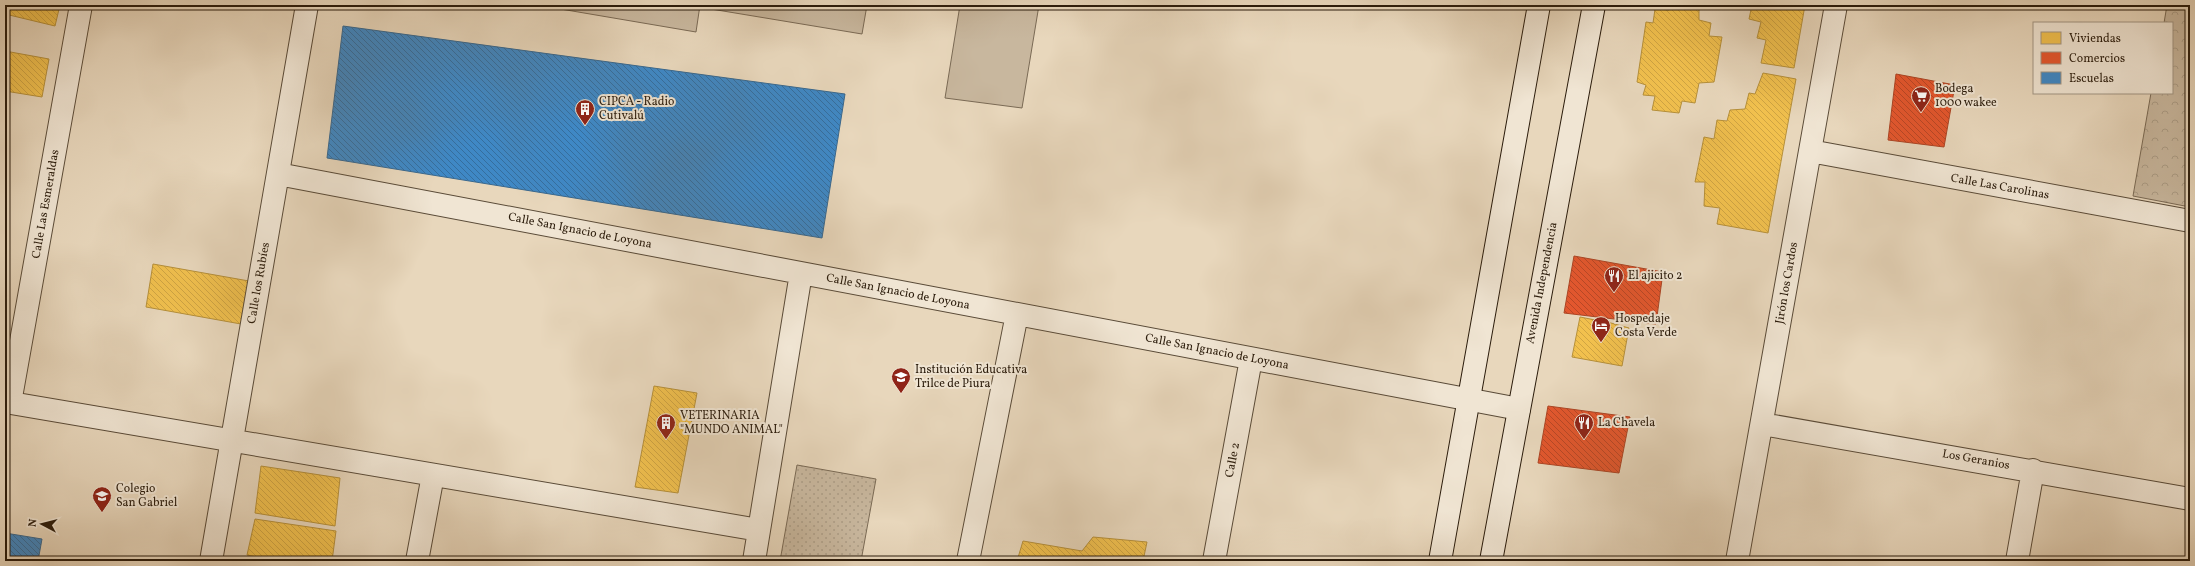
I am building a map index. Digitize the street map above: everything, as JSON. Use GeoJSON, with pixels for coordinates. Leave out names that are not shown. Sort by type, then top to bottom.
{"type":"FeatureCollection","features":[{"type":"Feature","properties":{"kind":"street","name":"Calle Las Esmeraldas"},"geometry":{"type":"LineString","coordinates":[[8,403],[81,5]]}},
{"type":"Feature","properties":{"kind":"street","name":"Calle los Rubíes"},"geometry":{"type":"LineString","coordinates":[[211,561],[306,5]]}},
{"type":"Feature","properties":{"kind":"street"},"geometry":{"type":"LineString","coordinates":[[1440,561],[1470,400],[1539,5]]}},
{"type":"Feature","properties":{"kind":"street","name":"Avenida Independencia"},"geometry":{"type":"LineString","coordinates":[[1491,561],[1594,5]]}},
{"type":"Feature","properties":{"kind":"street","name":"Jirón los Cardos"},"geometry":{"type":"LineString","coordinates":[[1737,561],[1836,5]]}},
{"type":"Feature","properties":{"kind":"street","name":"Calle Las Carolinas"},"geometry":{"type":"LineString","coordinates":[[1810,151],[2190,222]]}},
{"type":"Feature","properties":{"kind":"street","name":"Calle San Ignacio de Loyona"},"geometry":{"type":"LineString","coordinates":[[278,174],[1519,409]]}},
{"type":"Feature","properties":{"kind":"street"},"geometry":{"type":"LineString","coordinates":[[754,561],[801,273]]}},
{"type":"Feature","properties":{"kind":"street"},"geometry":{"type":"LineString","coordinates":[[968,561],[1018,314]]}},
{"type":"Feature","properties":{"kind":"street","name":"Calle 2"},"geometry":{"type":"LineString","coordinates":[[1214,561],[1251,359]]}},
{"type":"Feature","properties":{"kind":"street"},"geometry":{"type":"LineString","coordinates":[[8,403],[759,530]]}},
{"type":"Feature","properties":{"kind":"street","name":"Los Geranios"},"geometry":{"type":"LineString","coordinates":[[1762,424],[2033,470],[2190,499]]}},
{"type":"Feature","properties":{"kind":"street"},"geometry":{"type":"LineString","coordinates":[[2017,561],[2033,470]]}},
{"type":"Feature","properties":{"kind":"street"},"geometry":{"type":"LineString","coordinates":[[417,561],[433,475]]}},
{"type":"Feature","properties":{"kind":"green space"},"geometry":{"type":"Polygon","coordinates":[[[537,5],[700,5],[696,32],[537,5]]]}},
{"type":"Feature","properties":{"kind":"green space"},"geometry":{"type":"Polygon","coordinates":[[[712,5],[867,5],[862,34],[711,9],[712,5]]]}},
{"type":"Feature","properties":{"kind":"green space"},"geometry":{"type":"Polygon","coordinates":[[[960,5],[1039,5],[1022,108],[945,98],[960,5]]]}},
{"type":"Feature","properties":{"kind":"green space"},"geometry":{"type":"Polygon","coordinates":[[[2167,5],[2190,5],[2190,207],[2133,196],[2151,94],[2173,94],[2173,22],[2164,22],[2167,5]]]}},
{"type":"Feature","properties":{"kind":"green space"},"geometry":{"type":"Polygon","coordinates":[[[797,465],[876,479],[861,561],[780,561],[797,465]]]}},
{"type":"Feature","properties":{"kind":"building: Viviendas"},"geometry":{"type":"Polygon","coordinates":[[[5,5],[60,5],[55,26],[5,14],[5,5]]]}},
{"type":"Feature","properties":{"kind":"building: Viviendas"},"geometry":{"type":"Polygon","coordinates":[[[1671,5],[1699,5],[1699,20],[1711,23],[1709,36],[1722,37],[1714,82],[1699,83],[1695,103],[1682,101],[1679,113],[1652,110],[1655,96],[1643,95],[1646,85],[1637,82],[1646,22],[1653,23],[1655,9],[1669,10],[1671,5]]]}},
{"type":"Feature","properties":{"kind":"building: Viviendas"},"geometry":{"type":"Polygon","coordinates":[[[1752,5],[1805,5],[1794,68],[1761,63],[1766,40],[1757,38],[1761,22],[1749,19],[1752,5]]]}},
{"type":"Feature","properties":{"kind":"building: Viviendas"},"geometry":{"type":"Polygon","coordinates":[[[5,51],[49,59],[42,97],[5,91],[5,51]]]}},
{"type":"Feature","properties":{"kind":"building: Viviendas"},"geometry":{"type":"Polygon","coordinates":[[[1763,73],[1796,79],[1768,233],[1717,224],[1720,208],[1704,206],[1705,182],[1695,182],[1704,137],[1714,139],[1717,120],[1727,121],[1730,110],[1745,109],[1749,93],[1755,94],[1763,73]]]}},
{"type":"Feature","properties":{"kind":"building: Viviendas"},"geometry":{"type":"Polygon","coordinates":[[[153,264],[249,281],[241,324],[146,307],[153,264]]]}},
{"type":"Feature","properties":{"kind":"building: Viviendas","name":"Hospedaje Costa Verde"},"geometry":{"type":"Polygon","coordinates":[[[1580,317],[1629,328],[1622,366],[1572,357],[1580,317]]]}},
{"type":"Feature","properties":{"kind":"building: Viviendas","name":"VETERINARIA \"MUNDO ANIMAL\""},"geometry":{"type":"Polygon","coordinates":[[[654,386],[697,393],[678,493],[635,487],[654,386]]]}},
{"type":"Feature","properties":{"kind":"building: Viviendas"},"geometry":{"type":"Polygon","coordinates":[[[261,466],[340,478],[335,526],[255,513],[261,466]]]}},
{"type":"Feature","properties":{"kind":"building: Viviendas"},"geometry":{"type":"Polygon","coordinates":[[[255,519],[336,531],[332,561],[276,561],[247,555],[255,519]]]}},
{"type":"Feature","properties":{"kind":"building: Viviendas"},"geometry":{"type":"Polygon","coordinates":[[[1093,537],[1147,542],[1143,561],[1017,561],[1023,541],[1082,551],[1093,537]]]}},
{"type":"Feature","properties":{"kind":"building: Comercios","name":"Bodega 1000 wakee"},"geometry":{"type":"Polygon","coordinates":[[[1896,74],[1955,85],[1944,147],[1888,140],[1896,74]]]}},
{"type":"Feature","properties":{"kind":"building: Comercios","name":"El ajicito 2"},"geometry":{"type":"Polygon","coordinates":[[[1574,256],[1663,272],[1656,324],[1564,313],[1574,256]]]}},
{"type":"Feature","properties":{"kind":"building: Comercios","name":"La Chavela"},"geometry":{"type":"Polygon","coordinates":[[[1548,406],[1630,417],[1619,473],[1538,463],[1548,406]]]}},
{"type":"Feature","properties":{"kind":"building: Escuelas","name":"CIPCA - Radio Cutivalú"},"geometry":{"type":"Polygon","coordinates":[[[343,26],[845,94],[822,238],[327,158],[343,26]]]}},
{"type":"Feature","properties":{"kind":"building: Escuelas"},"geometry":{"type":"Polygon","coordinates":[[[5,533],[42,539],[38,561],[5,561],[5,533]]]}},
{"type":"Feature","properties":{"kind":"place","name":"Bodega 1000 wakee"},"geometry":{"type":"Point","coordinates":[1921,113]}},
{"type":"Feature","properties":{"kind":"place","name":"CIPCA - Radio Cutivalú"},"geometry":{"type":"Point","coordinates":[585,126]}},
{"type":"Feature","properties":{"kind":"place","name":"El ajicito 2"},"geometry":{"type":"Point","coordinates":[1614,293]}},
{"type":"Feature","properties":{"kind":"place","name":"Hospedaje Costa Verde"},"geometry":{"type":"Point","coordinates":[1601,343]}},
{"type":"Feature","properties":{"kind":"place","name":"Institución Educativa Trilce de Piura"},"geometry":{"type":"Point","coordinates":[901,394]}},
{"type":"Feature","properties":{"kind":"place","name":"VETERINARIA \"MUNDO ANIMAL\""},"geometry":{"type":"Point","coordinates":[666,440]}},
{"type":"Feature","properties":{"kind":"place","name":"La Chavela"},"geometry":{"type":"Point","coordinates":[1584,440]}},
{"type":"Feature","properties":{"kind":"place","name":"Colegio San Gabriel"},"geometry":{"type":"Point","coordinates":[102,513]}}]}
